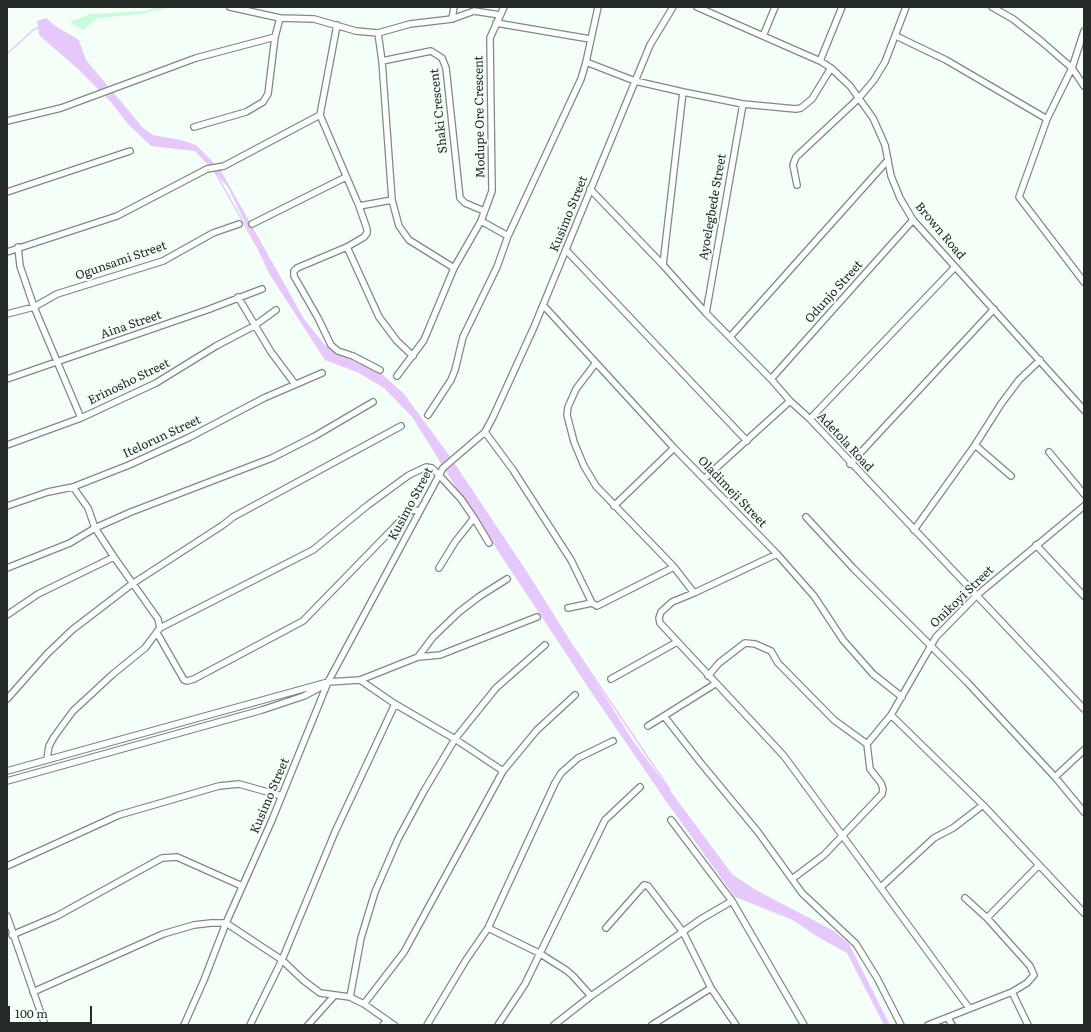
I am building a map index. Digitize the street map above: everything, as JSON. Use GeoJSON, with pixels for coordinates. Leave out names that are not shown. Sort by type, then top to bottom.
{"type":"FeatureCollection","features":[{"type":"Feature","properties":{"kind":"street"},"geometry":{"type":"LineString","coordinates":[[230,7],[280,18],[314,19],[356,31],[378,33],[410,24],[452,19],[474,10],[500,15]]}},
{"type":"Feature","properties":{"kind":"street"},"geometry":{"type":"LineString","coordinates":[[452,19],[454,7]]}},
{"type":"Feature","properties":{"kind":"street","name":"Modupe Ore Crescent"},"geometry":{"type":"LineString","coordinates":[[396,376],[424,340],[454,268],[481,221],[492,191],[490,38],[504,7]]}},
{"type":"Feature","properties":{"kind":"street"},"geometry":{"type":"LineString","coordinates":[[428,414],[455,370],[462,337],[497,267],[508,236],[581,79],[598,7]]}},
{"type":"Feature","properties":{"kind":"street","name":"Kusimo Street"},"geometry":{"type":"LineString","coordinates":[[184,1025],[204,980],[226,923],[272,820],[328,682],[443,468],[485,432],[502,399],[543,305],[650,46],[674,7]]}},
{"type":"Feature","properties":{"kind":"street","name":"Brown Road"},"geometry":{"type":"LineString","coordinates":[[697,7],[820,61],[831,68],[850,86],[873,118],[885,144],[891,176],[900,198],[913,220],[1084,410]]}},
{"type":"Feature","properties":{"kind":"street"},"geometry":{"type":"LineString","coordinates":[[763,36],[775,7]]}},
{"type":"Feature","properties":{"kind":"street"},"geometry":{"type":"LineString","coordinates":[[820,61],[842,7]]}},
{"type":"Feature","properties":{"kind":"street"},"geometry":{"type":"LineString","coordinates":[[797,185],[792,165],[796,157],[859,98],[885,62],[906,7]]}},
{"type":"Feature","properties":{"kind":"street"},"geometry":{"type":"LineString","coordinates":[[992,7],[1013,19],[1041,41],[1072,68],[1084,86]]}},
{"type":"Feature","properties":{"kind":"street"},"geometry":{"type":"LineString","coordinates":[[194,127],[246,112],[263,102],[268,94],[275,37],[280,18]]}},
{"type":"Feature","properties":{"kind":"street"},"geometry":{"type":"LineString","coordinates":[[496,23],[590,40]]}},
{"type":"Feature","properties":{"kind":"street"},"geometry":{"type":"LineString","coordinates":[[337,25],[320,114],[346,177],[360,206],[367,233],[364,237],[347,247],[297,268],[294,271],[294,276],[332,345],[338,351],[353,356],[380,370]]}},
{"type":"Feature","properties":{"kind":"street"},"geometry":{"type":"LineString","coordinates":[[1084,31],[1072,68],[1047,119],[1019,197],[1084,282]]}},
{"type":"Feature","properties":{"kind":"street"},"geometry":{"type":"LineString","coordinates":[[378,33],[382,62],[392,200],[398,226],[409,240],[454,268]]}},
{"type":"Feature","properties":{"kind":"street"},"geometry":{"type":"LineString","coordinates":[[896,36],[946,60],[1047,119]]}},
{"type":"Feature","properties":{"kind":"street"},"geometry":{"type":"LineString","coordinates":[[7,121],[61,108],[196,58],[275,37]]}},
{"type":"Feature","properties":{"kind":"street","name":"Shaki Crescent"},"geometry":{"type":"LineString","coordinates":[[382,62],[431,51],[442,58],[446,68],[460,198],[465,203],[484,211]]}},
{"type":"Feature","properties":{"kind":"street"},"geometry":{"type":"LineString","coordinates":[[586,62],[635,81],[683,92],[742,104],[800,108],[812,99],[831,68]]}},
{"type":"Feature","properties":{"kind":"street"},"geometry":{"type":"LineString","coordinates":[[663,265],[683,92]]}},
{"type":"Feature","properties":{"kind":"street","name":"Ayoelegbede Street"},"geometry":{"type":"LineString","coordinates":[[706,313],[742,104]]}},
{"type":"Feature","properties":{"kind":"street"},"geometry":{"type":"LineString","coordinates":[[7,252],[18,247],[117,216],[207,169],[224,166],[320,114]]}},
{"type":"Feature","properties":{"kind":"street"},"geometry":{"type":"LineString","coordinates":[[7,192],[130,151]]}},
{"type":"Feature","properties":{"kind":"street"},"geometry":{"type":"LineString","coordinates":[[730,337],[888,160]]}},
{"type":"Feature","properties":{"kind":"street"},"geometry":{"type":"LineString","coordinates":[[252,224],[346,177]]}},
{"type":"Feature","properties":{"kind":"street","name":"Adetola Road"},"geometry":{"type":"LineString","coordinates":[[590,189],[663,265],[706,313],[771,379],[790,401],[810,419],[850,464],[1084,709]]}},
{"type":"Feature","properties":{"kind":"street"},"geometry":{"type":"LineString","coordinates":[[360,206],[392,200]]}},
{"type":"Feature","properties":{"kind":"street","name":"Odunjo Street"},"geometry":{"type":"LineString","coordinates":[[771,379],[913,220]]}},
{"type":"Feature","properties":{"kind":"street"},"geometry":{"type":"LineString","coordinates":[[481,221],[508,236]]}},
{"type":"Feature","properties":{"kind":"street","name":"Ogunsami Street"},"geometry":{"type":"LineString","coordinates":[[7,314],[34,307],[57,294],[162,261],[213,233],[239,224]]}},
{"type":"Feature","properties":{"kind":"street"},"geometry":{"type":"LineString","coordinates":[[18,247],[20,266],[34,307],[81,418]]}},
{"type":"Feature","properties":{"kind":"street"},"geometry":{"type":"LineString","coordinates":[[347,247],[379,317],[397,341],[412,356]]}},
{"type":"Feature","properties":{"kind":"street"},"geometry":{"type":"LineString","coordinates":[[566,250],[747,440]]}},
{"type":"Feature","properties":{"kind":"street"},"geometry":{"type":"LineString","coordinates":[[810,419],[955,267]]}},
{"type":"Feature","properties":{"kind":"street","name":"Aina Street"},"geometry":{"type":"LineString","coordinates":[[7,379],[207,310],[262,289]]}},
{"type":"Feature","properties":{"kind":"street"},"geometry":{"type":"LineString","coordinates":[[238,297],[254,326],[271,352],[295,384]]}},
{"type":"Feature","properties":{"kind":"street","name":"Oladimeji Street"},"geometry":{"type":"LineString","coordinates":[[543,305],[595,364],[777,554],[814,596],[843,640],[872,674],[902,697]]}},
{"type":"Feature","properties":{"kind":"street"},"geometry":{"type":"LineString","coordinates":[[850,464],[994,309]]}},
{"type":"Feature","properties":{"kind":"street","name":"Erinosho Street"},"geometry":{"type":"LineString","coordinates":[[7,445],[81,418],[156,383],[216,346],[254,326],[276,310]]}},
{"type":"Feature","properties":{"kind":"street"},"geometry":{"type":"LineString","coordinates":[[914,530],[975,445],[1001,404],[1019,380],[1040,360]]}},
{"type":"Feature","properties":{"kind":"street"},"geometry":{"type":"LineString","coordinates":[[595,364],[573,394],[568,407],[567,415],[574,442],[584,466],[596,486],[674,567],[694,593]]}},
{"type":"Feature","properties":{"kind":"street","name":"Itelorun Street"},"geometry":{"type":"LineString","coordinates":[[7,506],[48,492],[73,487],[159,452],[295,384],[322,373]]}},
{"type":"Feature","properties":{"kind":"street"},"geometry":{"type":"LineString","coordinates":[[704,479],[790,401]]}},
{"type":"Feature","properties":{"kind":"street"},"geometry":{"type":"LineString","coordinates":[[7,568],[70,543],[96,528],[131,512],[272,458],[315,436],[373,402]]}},
{"type":"Feature","properties":{"kind":"street"},"geometry":{"type":"LineString","coordinates":[[7,699],[47,654],[72,630],[132,584],[233,517],[401,426]]}},
{"type":"Feature","properties":{"kind":"street"},"geometry":{"type":"LineString","coordinates":[[485,432],[513,470],[571,560],[592,603],[597,606],[674,567]]}},
{"type":"Feature","properties":{"kind":"street"},"geometry":{"type":"LineString","coordinates":[[975,445],[1011,476]]}},
{"type":"Feature","properties":{"kind":"street"},"geometry":{"type":"LineString","coordinates":[[614,506],[674,448]]}},
{"type":"Feature","properties":{"kind":"street"},"geometry":{"type":"LineString","coordinates":[[1049,452],[1084,494]]}},
{"type":"Feature","properties":{"kind":"street"},"geometry":{"type":"LineString","coordinates":[[47,759],[49,746],[73,711],[113,674],[145,648],[158,630],[313,550],[368,506],[409,476],[426,467],[432,468],[461,499],[489,543]]}},
{"type":"Feature","properties":{"kind":"street"},"geometry":{"type":"LineString","coordinates":[[73,487],[88,508],[96,528],[114,557],[158,619],[158,630],[184,680],[187,681],[194,679],[303,621],[409,512],[414,510],[420,511]]}},
{"type":"Feature","properties":{"kind":"street","name":"Onikoyi Street"},"geometry":{"type":"LineString","coordinates":[[867,744],[891,715],[936,637],[976,596],[1084,506]]}},
{"type":"Feature","properties":{"kind":"street"},"geometry":{"type":"LineString","coordinates":[[806,517],[853,568],[932,645],[1055,777],[1084,812]]}},
{"type":"Feature","properties":{"kind":"street"},"geometry":{"type":"LineString","coordinates":[[440,568],[455,542],[474,518]]}},
{"type":"Feature","properties":{"kind":"street"},"geometry":{"type":"LineString","coordinates":[[1036,545],[1084,596]]}},
{"type":"Feature","properties":{"kind":"street"},"geometry":{"type":"LineString","coordinates":[[777,554],[668,604],[659,618],[660,622],[715,684],[784,756],[841,835],[882,887],[969,1008]]}},
{"type":"Feature","properties":{"kind":"street"},"geometry":{"type":"LineString","coordinates":[[7,615],[38,594],[114,557]]}},
{"type":"Feature","properties":{"kind":"street"},"geometry":{"type":"LineString","coordinates":[[418,657],[433,637],[459,612],[480,596],[507,579]]}},
{"type":"Feature","properties":{"kind":"street"},"geometry":{"type":"LineString","coordinates":[[568,608],[592,603]]}},
{"type":"Feature","properties":{"kind":"street"},"geometry":{"type":"LineString","coordinates":[[7,771],[328,682],[360,680],[418,657],[440,655],[537,616]]}},
{"type":"Feature","properties":{"kind":"street"},"geometry":{"type":"LineString","coordinates":[[611,679],[677,642]]}},
{"type":"Feature","properties":{"kind":"street"},"geometry":{"type":"LineString","coordinates":[[708,676],[719,663],[745,643],[760,646],[771,651],[778,663],[834,720],[867,744],[870,769],[881,784],[883,789],[882,794],[841,835],[824,855],[792,879]]}},
{"type":"Feature","properties":{"kind":"street"},"geometry":{"type":"LineString","coordinates":[[350,997],[361,938],[377,886],[398,839],[455,739],[496,688],[545,645]]}},
{"type":"Feature","properties":{"kind":"street"},"geometry":{"type":"LineString","coordinates":[[360,680],[395,704],[455,739],[503,771]]}},
{"type":"Feature","properties":{"kind":"street"},"geometry":{"type":"LineString","coordinates":[[7,782],[262,710],[304,696],[328,682]]}},
{"type":"Feature","properties":{"kind":"street"},"geometry":{"type":"LineString","coordinates":[[648,726],[715,684]]}},
{"type":"Feature","properties":{"kind":"street"},"geometry":{"type":"LineString","coordinates":[[364,1004],[404,952],[503,771],[537,730],[575,695]]}},
{"type":"Feature","properties":{"kind":"street"},"geometry":{"type":"LineString","coordinates":[[250,1025],[282,960],[335,832],[395,704]]}},
{"type":"Feature","properties":{"kind":"street"},"geometry":{"type":"LineString","coordinates":[[891,715],[983,805],[1038,866],[1084,913]]}},
{"type":"Feature","properties":{"kind":"street"},"geometry":{"type":"LineString","coordinates":[[664,716],[747,818],[806,898],[856,944],[877,978],[901,1025]]}},
{"type":"Feature","properties":{"kind":"street"},"geometry":{"type":"LineString","coordinates":[[427,1025],[466,960],[488,928],[555,783],[562,773],[578,758],[614,741]]}},
{"type":"Feature","properties":{"kind":"street"},"geometry":{"type":"LineString","coordinates":[[1055,777],[1084,750]]}},
{"type":"Feature","properties":{"kind":"street"},"geometry":{"type":"LineString","coordinates":[[7,866],[119,815],[219,786],[239,784],[282,796]]}},
{"type":"Feature","properties":{"kind":"street"},"geometry":{"type":"LineString","coordinates":[[502,1023],[525,984],[605,820],[640,787]]}},
{"type":"Feature","properties":{"kind":"street"},"geometry":{"type":"LineString","coordinates":[[882,887],[934,838],[953,828],[983,805]]}},
{"type":"Feature","properties":{"kind":"street"},"geometry":{"type":"LineString","coordinates":[[671,820],[732,901],[804,1025]]}},
{"type":"Feature","properties":{"kind":"street"},"geometry":{"type":"LineString","coordinates":[[12,935],[76,907],[155,860],[162,858],[177,857],[242,886]]}},
{"type":"Feature","properties":{"kind":"street"},"geometry":{"type":"LineString","coordinates":[[987,918],[1038,866]]}},
{"type":"Feature","properties":{"kind":"street"},"geometry":{"type":"LineString","coordinates":[[606,928],[646,885],[683,932],[711,988],[736,1025]]}},
{"type":"Feature","properties":{"kind":"street"},"geometry":{"type":"LineString","coordinates":[[928,1025],[1012,992],[1032,980],[1033,972],[1030,966],[987,918],[966,898]]}},
{"type":"Feature","properties":{"kind":"street"},"geometry":{"type":"LineString","coordinates":[[554,1025],[591,996],[701,919],[732,901]]}},
{"type":"Feature","properties":{"kind":"street"},"geometry":{"type":"LineString","coordinates":[[7,916],[12,935],[45,1025]]}},
{"type":"Feature","properties":{"kind":"street"},"geometry":{"type":"LineString","coordinates":[[33,992],[163,934],[194,925],[211,922],[226,923],[282,960],[311,987],[320,993],[350,997],[364,1004],[385,1023],[394,1025]]}},
{"type":"Feature","properties":{"kind":"street"},"geometry":{"type":"LineString","coordinates":[[488,928],[539,953],[573,976],[591,996]]}},
{"type":"Feature","properties":{"kind":"street"},"geometry":{"type":"LineString","coordinates":[[652,1025],[711,988]]}},
{"type":"Feature","properties":{"kind":"street"},"geometry":{"type":"LineString","coordinates":[[1012,992],[1028,1025]]}},
{"type":"Feature","properties":{"kind":"street"},"geometry":{"type":"LineString","coordinates":[[308,1025],[334,996]]}},
{"type":"Feature","properties":{"kind":"street"},"geometry":{"type":"LineString","coordinates":[[948,1018],[952,1025]]}},
{"type":"Feature","properties":{"kind":"green space"},"geometry":{"type":"Polygon","coordinates":[[[156,7],[173,7],[140,14],[98,18],[83,30],[70,22],[91,14],[146,11],[156,7]]]}},
{"type":"Feature","properties":{"kind":"shaded area"},"geometry":{"type":"Polygon","coordinates":[[[46,18],[55,26],[79,40],[86,60],[143,128],[153,135],[181,140],[196,145],[220,169],[304,319],[324,344],[341,355],[383,375],[404,394],[449,455],[529,575],[633,741],[732,874],[754,889],[834,931],[849,944],[890,1025],[884,1025],[847,953],[818,937],[793,920],[735,897],[668,804],[594,696],[455,486],[413,418],[384,388],[359,373],[325,360],[270,275],[228,187],[195,151],[151,146],[128,124],[110,101],[78,69],[39,35],[37,21],[46,18]]]}},
{"type":"Feature","properties":{"kind":"waterway"},"geometry":{"type":"LineString","coordinates":[[7,54],[33,30],[39,27]]}},
{"type":"Feature","properties":{"kind":"waterway"},"geometry":{"type":"LineString","coordinates":[[215,172],[256,245]]}},
{"type":"Feature","properties":{"kind":"waterway"},"geometry":{"type":"LineString","coordinates":[[577,652],[670,790]]}}]}
